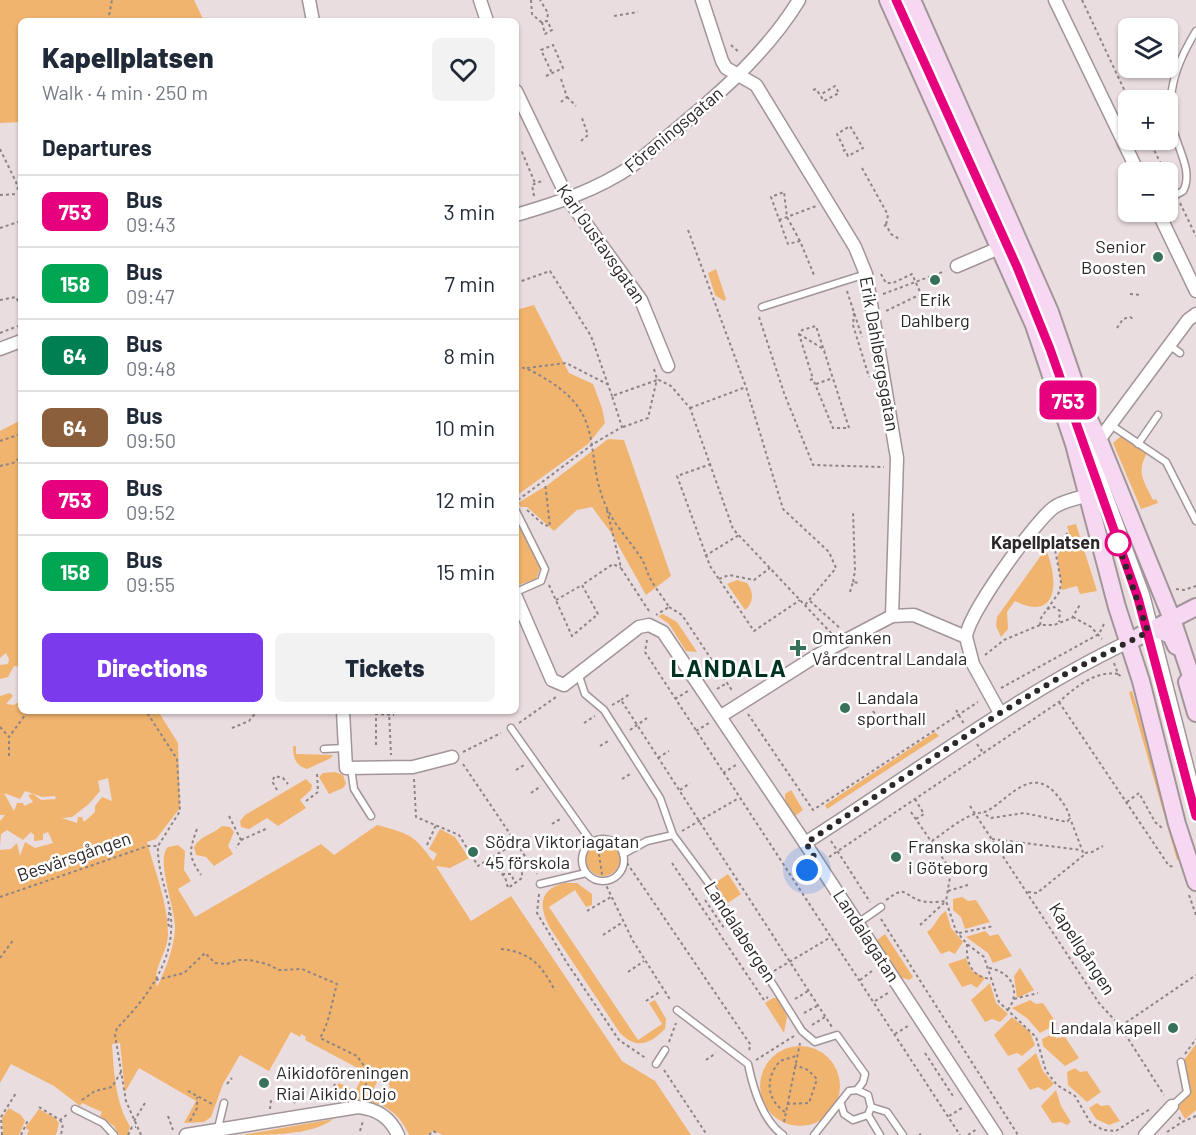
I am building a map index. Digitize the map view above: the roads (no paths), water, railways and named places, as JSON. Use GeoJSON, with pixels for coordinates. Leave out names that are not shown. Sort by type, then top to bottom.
{"type":"FeatureCollection","features":[{"type":"Feature","properties":{"kind":"street"},"geometry":{"type":"LineString","coordinates":[[309,0],[312,18]]}},
{"type":"Feature","properties":{"kind":"street"},"geometry":{"type":"LineString","coordinates":[[480,0],[485,18]]}},
{"type":"Feature","properties":{"kind":"street","name":"Erik Dahlbergsgatan"},"geometry":{"type":"LineString","coordinates":[[702,0],[726,68],[756,85],[872,271],[869,299],[885,377],[897,458],[892,616]]}},
{"type":"Feature","properties":{"kind":"street","name":"Föreningsgatan"},"geometry":{"type":"LineString","coordinates":[[519,213],[568,199],[611,181],[632,166],[738,75],[780,31],[799,0]]}},
{"type":"Feature","properties":{"kind":"street"},"geometry":{"type":"LineString","coordinates":[[888,0],[1034,325],[1074,444],[1169,784],[1177,824],[1196,882]]}},
{"type":"Feature","properties":{"kind":"street"},"geometry":{"type":"LineString","coordinates":[[912,0],[1050,312],[1082,405],[1099,440],[1172,619],[1196,691]]}},
{"type":"Feature","properties":{"kind":"street"},"geometry":{"type":"LineString","coordinates":[[1055,0],[1133,162]]}},
{"type":"Feature","properties":{"kind":"street","name":"Karl Gustavsgatan"},"geometry":{"type":"LineString","coordinates":[[519,97],[568,199],[641,300],[668,366]]}},
{"type":"Feature","properties":{"kind":"street"},"geometry":{"type":"LineString","coordinates":[[1163,222],[1196,291]]}},
{"type":"Feature","properties":{"kind":"street"},"geometry":{"type":"LineString","coordinates":[[957,267],[999,248]]}},
{"type":"Feature","properties":{"kind":"street"},"geometry":{"type":"LineString","coordinates":[[1099,440],[1188,320],[1196,314]]}},
{"type":"Feature","properties":{"kind":"street"},"geometry":{"type":"LineString","coordinates":[[0,349],[18,342]]}},
{"type":"Feature","properties":{"kind":"street"},"geometry":{"type":"LineString","coordinates":[[1000,713],[973,664],[966,637],[969,622],[1052,509],[1088,495]]}},
{"type":"Feature","properties":{"kind":"street"},"geometry":{"type":"LineString","coordinates":[[519,604],[552,680],[564,685],[579,676]]}},
{"type":"Feature","properties":{"kind":"street"},"geometry":{"type":"LineString","coordinates":[[806,843],[1000,713],[1067,673],[1196,608]]}},
{"type":"Feature","properties":{"kind":"street"},"geometry":{"type":"LineString","coordinates":[[716,719],[842,638],[892,616],[914,615],[966,637]]}},
{"type":"Feature","properties":{"kind":"street","name":"Landalagatan"},"geometry":{"type":"LineString","coordinates":[[579,676],[639,627],[651,622],[663,632],[716,719],[806,843],[996,1135]]}},
{"type":"Feature","properties":{"kind":"street"},"geometry":{"type":"LineString","coordinates":[[1152,631],[1166,631],[1175,643],[1196,713]]}},
{"type":"Feature","properties":{"kind":"street"},"geometry":{"type":"LineString","coordinates":[[344,714],[346,768],[413,767],[452,757]]}},
{"type":"Feature","properties":{"kind":"street"},"geometry":{"type":"LineString","coordinates":[[1169,784],[1174,790],[1196,865]]}},
{"type":"Feature","properties":{"kind":"street"},"geometry":{"type":"LineString","coordinates":[[1145,1135],[1172,1106]]}},
{"type":"Feature","properties":{"kind":"street"},"geometry":{"type":"LineString","coordinates":[[187,1131],[358,1107],[370,1108],[384,1116],[398,1135]]}},
{"type":"Feature","properties":{"kind":"lane"},"geometry":{"type":"LineString","coordinates":[[896,0],[1038,317],[1152,631],[1196,789]]}},
{"type":"Feature","properties":{"kind":"lane"},"geometry":{"type":"LineString","coordinates":[[906,0],[1025,264],[1146,594],[1152,631],[1196,817]]}},
{"type":"Feature","properties":{"kind":"lane"},"geometry":{"type":"LineString","coordinates":[[1178,194],[1184,191],[1188,179],[1171,120],[1171,98],[1179,59],[1196,31]]}},
{"type":"Feature","properties":{"kind":"lane"},"geometry":{"type":"LineString","coordinates":[[762,307],[872,271]]}},
{"type":"Feature","properties":{"kind":"lane"},"geometry":{"type":"LineString","coordinates":[[1169,345],[1180,353]]}},
{"type":"Feature","properties":{"kind":"lane"},"geometry":{"type":"LineString","coordinates":[[1138,444],[1158,415]]}},
{"type":"Feature","properties":{"kind":"lane"},"geometry":{"type":"LineString","coordinates":[[1082,423],[1088,425],[1099,440]]}},
{"type":"Feature","properties":{"kind":"lane"},"geometry":{"type":"LineString","coordinates":[[1110,425],[1167,462],[1196,521]]}},
{"type":"Feature","properties":{"kind":"lane"},"geometry":{"type":"LineString","coordinates":[[519,517],[542,558],[545,569],[541,580],[519,591]]}},
{"type":"Feature","properties":{"kind":"lane","name":"Landalabergen"},"geometry":{"type":"LineString","coordinates":[[579,676],[585,694],[604,710],[660,798],[673,835],[713,889],[802,1031],[815,1042],[837,1035],[865,1074],[857,1090]]}},
{"type":"Feature","properties":{"kind":"lane"},"geometry":{"type":"LineString","coordinates":[[511,728],[593,841]]}},
{"type":"Feature","properties":{"kind":"lane"},"geometry":{"type":"LineString","coordinates":[[324,748],[346,748]]}},
{"type":"Feature","properties":{"kind":"lane"},"geometry":{"type":"LineString","coordinates":[[351,768],[354,789],[371,816]]}},
{"type":"Feature","properties":{"kind":"lane"},"geometry":{"type":"LineString","coordinates":[[624,858],[612,840],[593,841],[584,848],[581,857],[586,873],[593,879],[604,881],[618,874],[624,858],[646,841],[673,835]]}},
{"type":"Feature","properties":{"kind":"lane"},"geometry":{"type":"LineString","coordinates":[[540,884],[586,873]]}},
{"type":"Feature","properties":{"kind":"lane"},"geometry":{"type":"LineString","coordinates":[[858,923],[879,908]]}},
{"type":"Feature","properties":{"kind":"lane"},"geometry":{"type":"LineString","coordinates":[[677,1010],[748,1065],[752,1082],[766,1114],[782,1135]]}},
{"type":"Feature","properties":{"kind":"lane"},"geometry":{"type":"LineString","coordinates":[[656,1064],[664,1050]]}},
{"type":"Feature","properties":{"kind":"lane"},"geometry":{"type":"LineString","coordinates":[[1172,1106],[1187,1092],[1181,1062]]}},
{"type":"Feature","properties":{"kind":"lane"},"geometry":{"type":"LineString","coordinates":[[814,1135],[841,1104],[846,1094],[857,1090],[868,1095],[871,1107],[868,1115]]}},
{"type":"Feature","properties":{"kind":"lane"},"geometry":{"type":"LineString","coordinates":[[218,1128],[224,1103]]}},
{"type":"Feature","properties":{"kind":"lane"},"geometry":{"type":"LineString","coordinates":[[841,1104],[844,1114],[853,1120],[868,1115]]}},
{"type":"Feature","properties":{"kind":"lane"},"geometry":{"type":"LineString","coordinates":[[77,1105],[103,1123],[114,1135]]}},
{"type":"Feature","properties":{"kind":"lane"},"geometry":{"type":"LineString","coordinates":[[871,1107],[887,1112],[903,1135]]}},
{"type":"Feature","properties":{"kind":"lane"},"geometry":{"type":"LineString","coordinates":[[868,1115],[880,1135]]}},
{"type":"Feature","properties":{"kind":"tram line"},"geometry":{"type":"LineString","coordinates":[[896,0],[1017,267],[1050,349],[1138,598],[1196,817]]}},
{"type":"Feature","properties":{"kind":"place","name":"Senior Boosten"},"geometry":{"type":"Point","coordinates":[1158,257]}},
{"type":"Feature","properties":{"kind":"place","name":"Erik Dahlberg"},"geometry":{"type":"Point","coordinates":[935,280]}},
{"type":"Feature","properties":{"kind":"place","name":"Kapellplatsen"},"geometry":{"type":"Point","coordinates":[1118,543]}},
{"type":"Feature","properties":{"kind":"place","name":"Omtanken Vårdcentral Landala"},"geometry":{"type":"Point","coordinates":[798,648]}},
{"type":"Feature","properties":{"kind":"place","name":"Landala sporthall"},"geometry":{"type":"Point","coordinates":[845,708]}},
{"type":"Feature","properties":{"kind":"place","name":"Södra Viktoriagatan 45 förskola"},"geometry":{"type":"Point","coordinates":[473,852]}},
{"type":"Feature","properties":{"kind":"place","name":"Franska skolan i Göteborg"},"geometry":{"type":"Point","coordinates":[896,857]}},
{"type":"Feature","properties":{"kind":"place","name":"Landala kapell"},"geometry":{"type":"Point","coordinates":[1173,1028]}},
{"type":"Feature","properties":{"kind":"place","name":"Aikidoföreningen Riai Aikido Dojo"},"geometry":{"type":"Point","coordinates":[264,1083]}},
{"type":"Feature","properties":{"kind":"district","name":"LANDALA"},"geometry":{"type":"Point","coordinates":[729,669]}}]}
